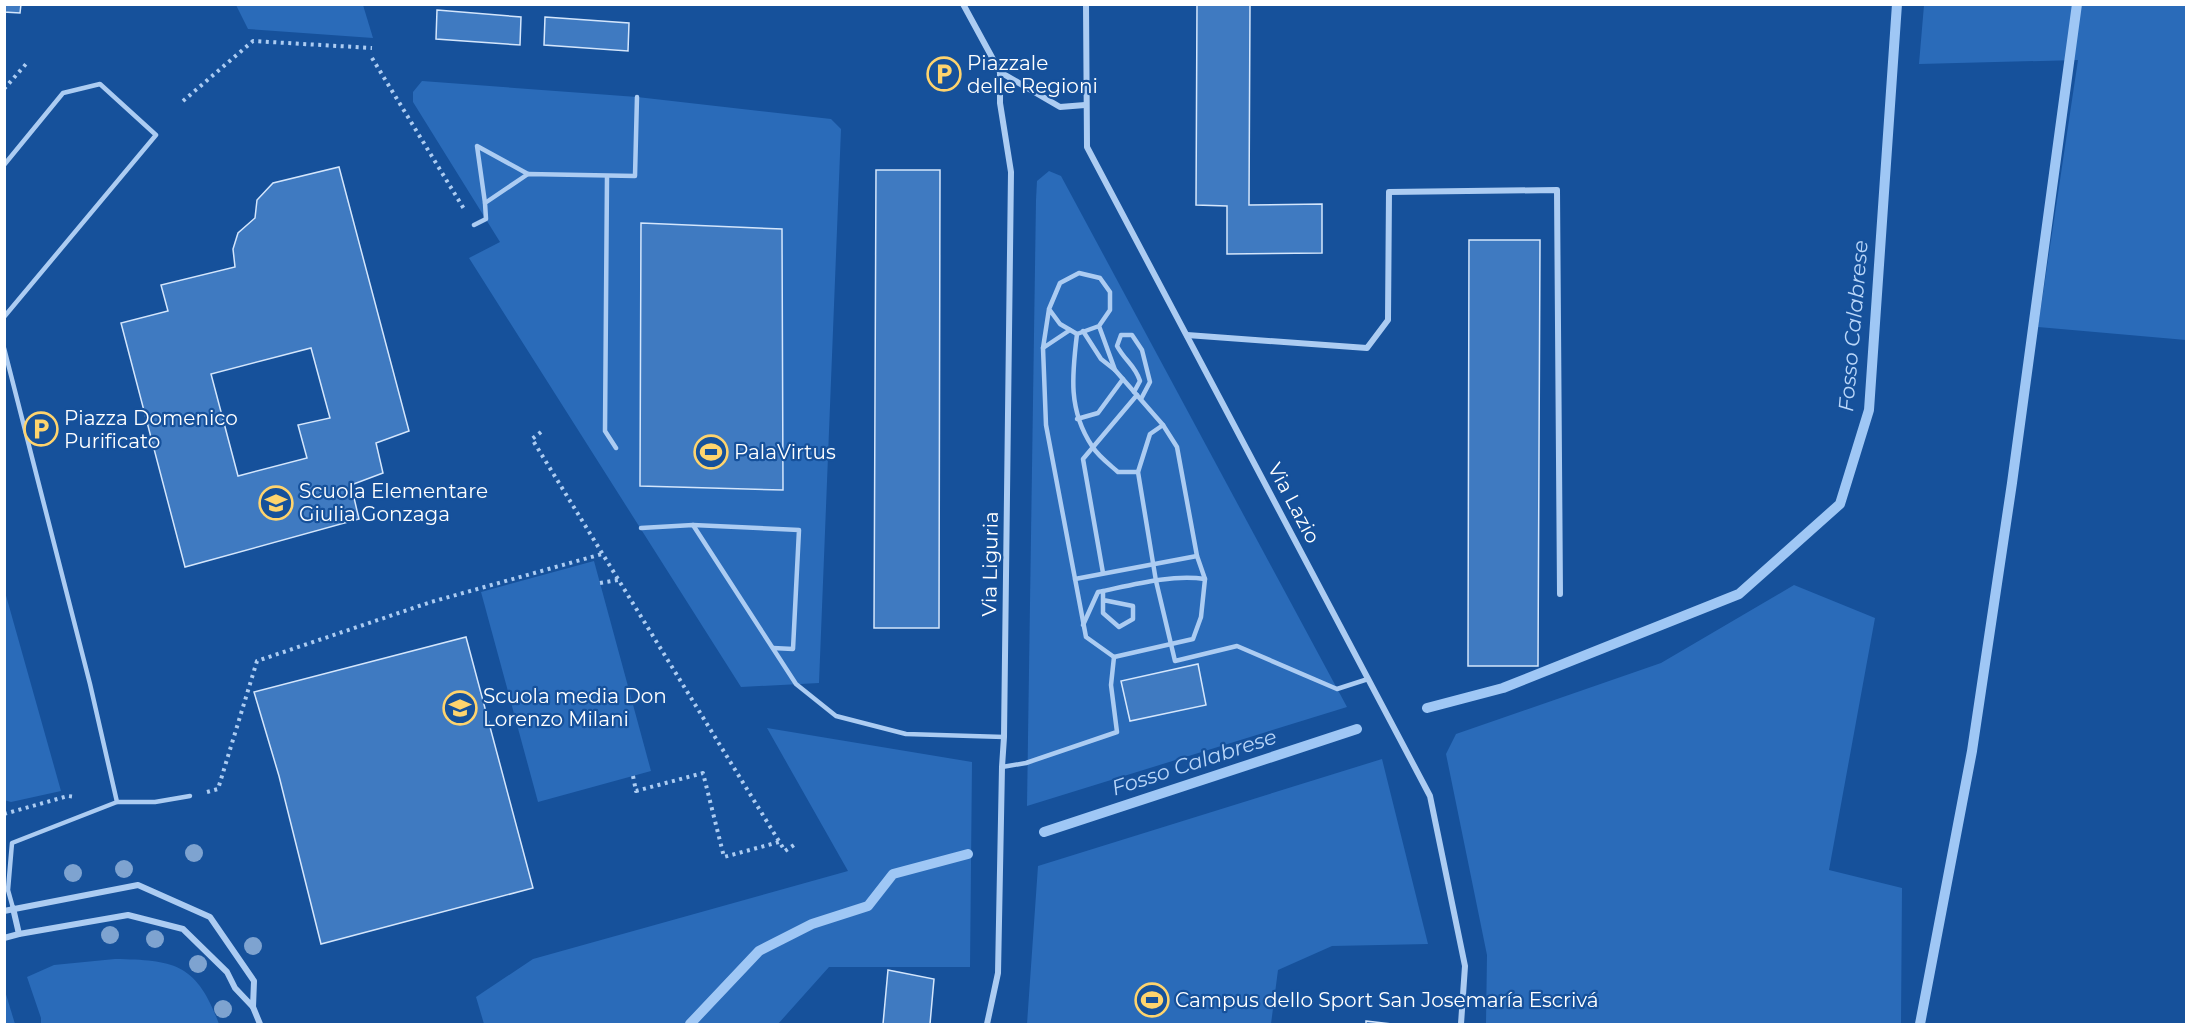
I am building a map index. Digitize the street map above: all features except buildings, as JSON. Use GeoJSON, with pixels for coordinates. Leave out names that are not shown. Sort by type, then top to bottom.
{"type":"FeatureCollection","features":[{"type":"Feature","properties":{"kind":"street"},"geometry":{"type":"LineString","coordinates":[[963,4],[1000,72],[1060,107],[1085,105]]}},
{"type":"Feature","properties":{"kind":"street","name":"Via Lazio"},"geometry":{"type":"LineString","coordinates":[[1086,4],[1087,147],[1430,796],[1465,966],[1461,1024]]}},
{"type":"Feature","properties":{"kind":"street","name":"Via Liguria"},"geometry":{"type":"LineString","coordinates":[[987,1024],[999,973],[1004,737],[1011,172],[1000,103],[1000,72]]}},
{"type":"Feature","properties":{"kind":"street"},"geometry":{"type":"LineString","coordinates":[[1186,335],[1367,348],[1388,320],[1389,192],[1557,190],[1560,594]]}},
{"type":"Feature","properties":{"kind":"street"},"geometry":{"type":"LineString","coordinates":[[4,911],[138,885],[210,917],[255,981],[253,1007]]}},
{"type":"Feature","properties":{"kind":"street"},"geometry":{"type":"LineString","coordinates":[[13,908],[19,934]]}},
{"type":"Feature","properties":{"kind":"street"},"geometry":{"type":"LineString","coordinates":[[4,938],[128,915],[183,929],[227,972],[235,988],[253,1007],[260,1024]]}},
{"type":"Feature","properties":{"kind":"lane"},"geometry":{"type":"LineString","coordinates":[[4,165],[63,93],[100,84],[156,135],[4,318]]}},
{"type":"Feature","properties":{"kind":"lane"},"geometry":{"type":"LineString","coordinates":[[474,225],[486,219],[477,146],[528,174],[635,176],[637,97]]}},
{"type":"Feature","properties":{"kind":"lane"},"geometry":{"type":"LineString","coordinates":[[484,203],[528,174]]}},
{"type":"Feature","properties":{"kind":"lane"},"geometry":{"type":"LineString","coordinates":[[608,177],[604,431],[616,448]]}},
{"type":"Feature","properties":{"kind":"lane"},"geometry":{"type":"LineString","coordinates":[[1077,334],[1083,331],[1099,326],[1110,310],[1110,292],[1100,278],[1079,273],[1060,283],[1049,309],[1043,348],[1046,425],[1086,637],[1114,657],[1193,639],[1201,618],[1205,579],[1197,556],[1177,447],[1163,424],[1116,370],[1101,359],[1083,331]]}},
{"type":"Feature","properties":{"kind":"lane"},"geometry":{"type":"LineString","coordinates":[[1049,309],[1060,324],[1077,334]]}},
{"type":"Feature","properties":{"kind":"lane"},"geometry":{"type":"LineString","coordinates":[[1099,326],[1116,370]]}},
{"type":"Feature","properties":{"kind":"lane"},"geometry":{"type":"LineString","coordinates":[[1043,348],[1070,330]]}},
{"type":"Feature","properties":{"kind":"lane"},"geometry":{"type":"LineString","coordinates":[[1077,334],[1072,377],[1077,419],[1093,448],[1118,472],[1138,472]]}},
{"type":"Feature","properties":{"kind":"lane"},"geometry":{"type":"LineString","coordinates":[[1103,573],[1083,459],[1150,382],[1142,350],[1132,335],[1121,335],[1117,346],[1123,358],[1136,368],[1140,381],[1137,395]]}},
{"type":"Feature","properties":{"kind":"lane"},"geometry":{"type":"LineString","coordinates":[[4,348],[87,673],[117,802]]}},
{"type":"Feature","properties":{"kind":"lane"},"geometry":{"type":"LineString","coordinates":[[1077,419],[1098,413],[1123,379]]}},
{"type":"Feature","properties":{"kind":"lane"},"geometry":{"type":"LineString","coordinates":[[1163,424],[1150,434],[1138,472],[1156,581],[1175,662],[1237,646],[1337,689],[1368,679]]}},
{"type":"Feature","properties":{"kind":"lane"},"geometry":{"type":"LineString","coordinates":[[693,525],[796,684],[836,716],[906,734],[1004,737]]}},
{"type":"Feature","properties":{"kind":"lane"},"geometry":{"type":"LineString","coordinates":[[641,528],[693,525],[799,530],[793,649],[773,648]]}},
{"type":"Feature","properties":{"kind":"lane"},"geometry":{"type":"LineString","coordinates":[[1075,579],[1153,562],[1197,556]]}},
{"type":"Feature","properties":{"kind":"lane"},"geometry":{"type":"LineString","coordinates":[[1083,625],[1098,592],[1156,581],[1205,579]]}},
{"type":"Feature","properties":{"kind":"lane"},"geometry":{"type":"LineString","coordinates":[[1103,591],[1103,600],[1103,613],[1119,627],[1133,619],[1133,606],[1103,600]]}},
{"type":"Feature","properties":{"kind":"lane"},"geometry":{"type":"LineString","coordinates":[[1002,767],[1026,763],[1117,732],[1111,686],[1114,657]]}},
{"type":"Feature","properties":{"kind":"lane"},"geometry":{"type":"LineString","coordinates":[[13,908],[8,890],[12,843],[117,802],[155,802],[190,796]]}},
{"type":"Feature","properties":{"kind":"path"},"geometry":{"type":"LineString","coordinates":[[183,100],[253,41],[372,48]]}},
{"type":"Feature","properties":{"kind":"path"},"geometry":{"type":"LineString","coordinates":[[372,58],[474,225]]}},
{"type":"Feature","properties":{"kind":"path"},"geometry":{"type":"LineString","coordinates":[[4,89],[26,64]]}},
{"type":"Feature","properties":{"kind":"path"},"geometry":{"type":"LineString","coordinates":[[541,432],[532,439],[602,554],[779,842],[785,851],[794,845]]}},
{"type":"Feature","properties":{"kind":"path"},"geometry":{"type":"LineString","coordinates":[[190,796],[218,789],[257,661],[431,602],[602,554]]}},
{"type":"Feature","properties":{"kind":"path"},"geometry":{"type":"LineString","coordinates":[[600,583],[618,580]]}},
{"type":"Feature","properties":{"kind":"path"},"geometry":{"type":"LineString","coordinates":[[633,776],[636,791],[703,773],[724,856],[779,842]]}},
{"type":"Feature","properties":{"kind":"path"},"geometry":{"type":"LineString","coordinates":[[4,814],[68,796]]}},
{"type":"Feature","properties":{"kind":"shaded area"},"geometry":{"type":"Polygon","coordinates":[[[236,5],[363,5],[373,38],[248,29],[236,5]]]}},
{"type":"Feature","properties":{"kind":"shaded area"},"geometry":{"type":"Polygon","coordinates":[[[1924,5],[2186,5],[2186,340],[2038,327],[2078,60],[1919,64],[1924,5]]]}},
{"type":"Feature","properties":{"kind":"shaded area","name":"PalaVirtus"},"geometry":{"type":"Polygon","coordinates":[[[422,81],[637,97],[831,119],[841,129],[819,683],[741,687],[469,258],[500,242],[413,102],[413,92],[422,81]]]}},
{"type":"Feature","properties":{"kind":"shaded area"},"geometry":{"type":"Polygon","coordinates":[[[1049,171],[1061,176],[1347,707],[1027,806],[1036,200],[1037,181],[1049,171]]]}},
{"type":"Feature","properties":{"kind":"shaded area"},"geometry":{"type":"Polygon","coordinates":[[[594,561],[651,771],[538,802],[481,592],[594,561]]]}},
{"type":"Feature","properties":{"kind":"shaded area"},"geometry":{"type":"Polygon","coordinates":[[[1794,585],[1875,618],[1829,870],[1902,888],[1901,1024],[1486,1024],[1487,955],[1446,754],[1456,734],[1661,663],[1794,585]]]}},
{"type":"Feature","properties":{"kind":"shaded area"},"geometry":{"type":"Polygon","coordinates":[[[5,592],[61,791],[11,802],[4,800],[5,592]]]}},
{"type":"Feature","properties":{"kind":"shaded area"},"geometry":{"type":"Polygon","coordinates":[[[767,728],[972,762],[970,967],[829,967],[778,1024],[484,1024],[476,997],[533,959],[848,871],[767,728]]]}},
{"type":"Feature","properties":{"kind":"shaded area"},"geometry":{"type":"Polygon","coordinates":[[[1382,759],[1428,944],[1332,946],[1278,970],[1271,1024],[1027,1024],[1038,866],[1382,759]]]}},
{"type":"Feature","properties":{"kind":"shaded area"},"geometry":{"type":"Polygon","coordinates":[[[115,959],[153,961],[181,969],[202,989],[219,1024],[41,1024],[27,977],[54,965],[115,959]]]}},
{"type":"Feature","properties":{"kind":"shaded area"},"geometry":{"type":"Polygon","coordinates":[[[5,991],[15,1024],[5,1024],[5,991]]]}},
{"type":"Feature","properties":{"kind":"waterway","name":"Fosso Calabrese"},"geometry":{"type":"LineString","coordinates":[[1427,708],[1503,688],[1739,594],[1840,504],[1869,410],[1897,4]]}},
{"type":"Feature","properties":{"kind":"waterway"},"geometry":{"type":"LineString","coordinates":[[1920,1024],[1972,751],[2012,483],[2077,4]]}},
{"type":"Feature","properties":{"kind":"waterway","name":"Fosso Calabrese"},"geometry":{"type":"LineString","coordinates":[[1044,832],[1357,729]]}},
{"type":"Feature","properties":{"kind":"waterway","name":"Fosso Calabrese"},"geometry":{"type":"LineString","coordinates":[[690,1024],[759,951],[812,924],[868,906],[893,874],[968,854]]}},
{"type":"Feature","properties":{"kind":"place","name":"Piazzale delle Regioni"},"geometry":{"type":"Point","coordinates":[944,74]}},
{"type":"Feature","properties":{"kind":"place","name":"Piazza Domenico Purificato"},"geometry":{"type":"Point","coordinates":[41,429]}},
{"type":"Feature","properties":{"kind":"place","name":"PalaVirtus"},"geometry":{"type":"Point","coordinates":[711,452]}},
{"type":"Feature","properties":{"kind":"place","name":"Scuola Elementare Giulia Gonzaga"},"geometry":{"type":"Point","coordinates":[276,503]}},
{"type":"Feature","properties":{"kind":"place","name":"Scuola media Don Lorenzo Milani"},"geometry":{"type":"Point","coordinates":[460,708]}},
{"type":"Feature","properties":{"kind":"place","name":"Campus dello Sport San Josemaría Escrivá"},"geometry":{"type":"Point","coordinates":[1152,1000]}}]}
